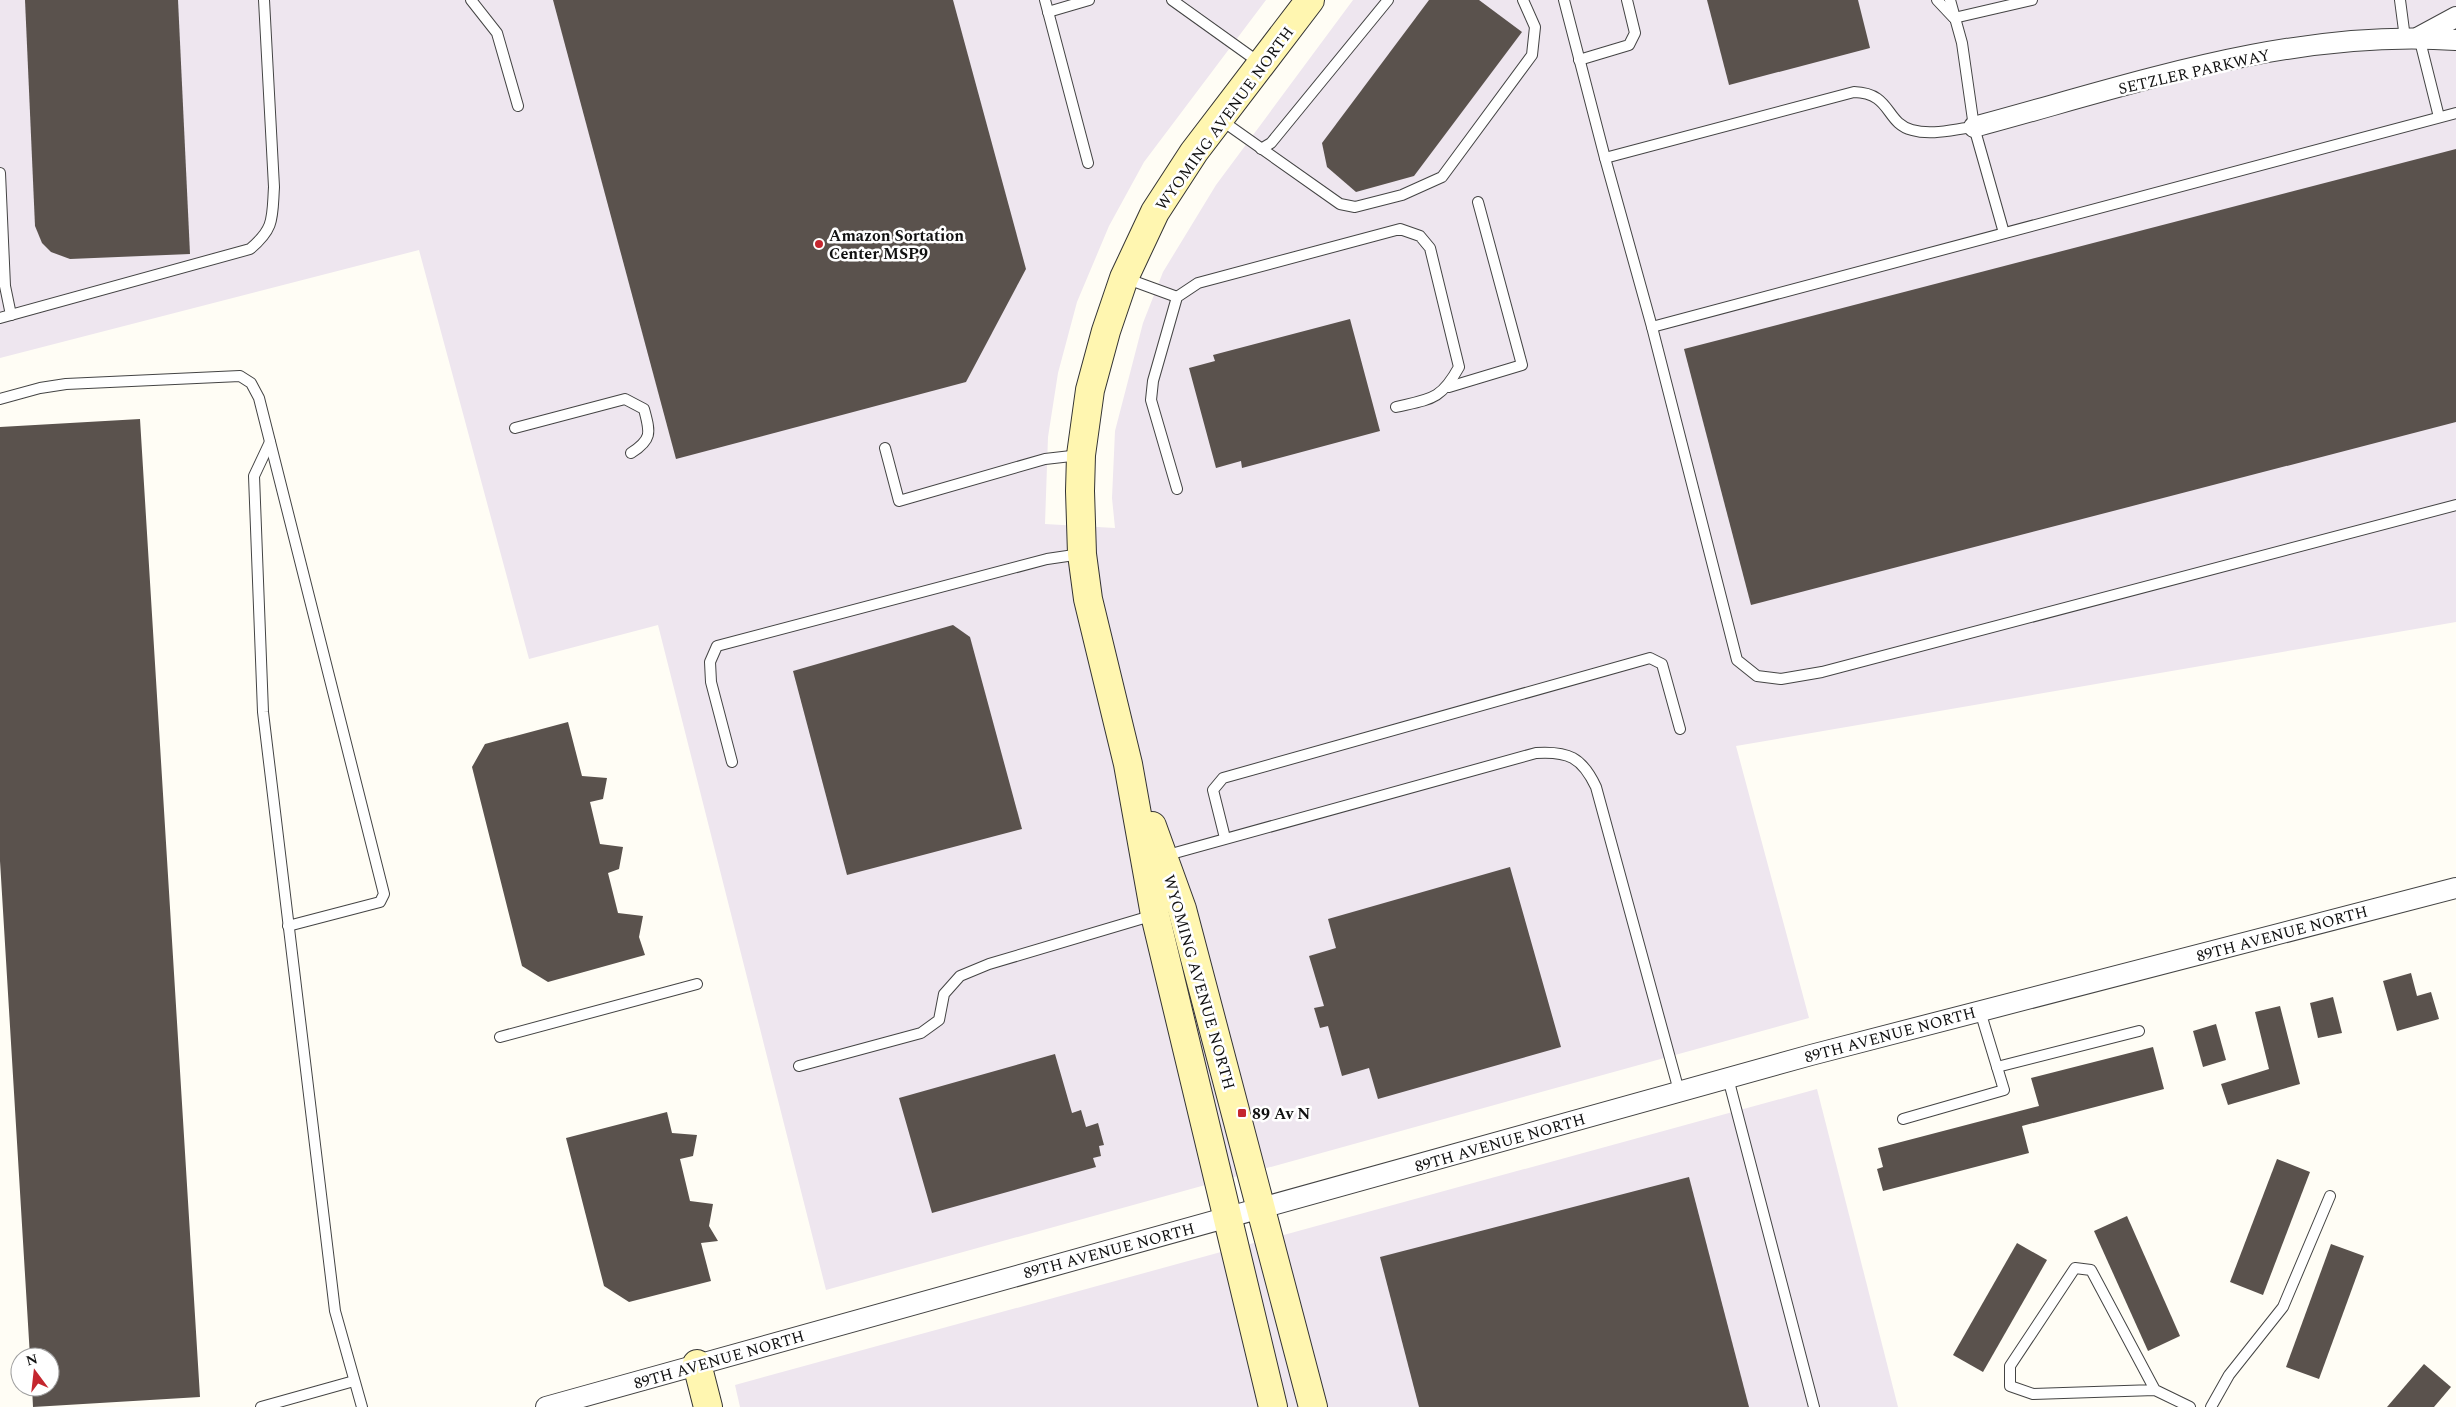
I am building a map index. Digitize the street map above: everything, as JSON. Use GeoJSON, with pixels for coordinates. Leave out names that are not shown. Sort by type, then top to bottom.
{"type":"FeatureCollection","features":[{"type":"Feature","properties":{"kind":"street","name":"WYOMING AVENUE NORTH"},"geometry":{"type":"LineString","coordinates":[[1273,1407],[1154,915],[1128,764],[1088,599],[1082,554],[1080,490],[1090,390],[1106,332],[1124,278],[1155,212],[1194,152],[1310,0]]}},
{"type":"Feature","properties":{"kind":"street","name":"SETZLER PARKWAY"},"geometry":{"type":"LineString","coordinates":[[2412,38],[2456,16]]}},
{"type":"Feature","properties":{"kind":"street","name":"SETZLER PARKWAY"},"geometry":{"type":"LineString","coordinates":[[1974,127],[2208,64],[2306,45],[2412,38],[2456,40]]}},
{"type":"Feature","properties":{"kind":"street","name":"WYOMING AVENUE NORTH"},"geometry":{"type":"LineString","coordinates":[[1128,764],[1182,909],[1313,1407]]}},
{"type":"Feature","properties":{"kind":"street","name":"89TH AVENUE NORTH"},"geometry":{"type":"LineString","coordinates":[[546,1407],[1679,1091],[2456,888]]}},
{"type":"Feature","properties":{"kind":"street"},"geometry":{"type":"LineString","coordinates":[[697,1364],[708,1407]]}},
{"type":"Feature","properties":{"kind":"lane"},"geometry":{"type":"LineString","coordinates":[[0,318],[250,249],[266,236],[272,218],[274,186],[264,0]]}},
{"type":"Feature","properties":{"kind":"lane"},"geometry":{"type":"LineString","coordinates":[[471,0],[497,33],[518,106]]}},
{"type":"Feature","properties":{"kind":"lane"},"geometry":{"type":"LineString","coordinates":[[1045,0],[1088,163]]}},
{"type":"Feature","properties":{"kind":"lane"},"geometry":{"type":"LineString","coordinates":[[1048,12],[1089,0]]}},
{"type":"Feature","properties":{"kind":"lane"},"geometry":{"type":"LineString","coordinates":[[1172,0],[1261,64]]}},
{"type":"Feature","properties":{"kind":"lane"},"geometry":{"type":"LineString","coordinates":[[1261,149],[1271,143],[1388,0]]}},
{"type":"Feature","properties":{"kind":"lane"},"geometry":{"type":"LineString","coordinates":[[1220,120],[1340,204],[1355,207],[1402,195],[1442,177],[1532,55],[1534,28],[1523,0]]}},
{"type":"Feature","properties":{"kind":"lane"},"geometry":{"type":"LineString","coordinates":[[1564,0],[1605,158],[1652,326],[1737,660],[1757,676],[1781,680],[1822,672],[2456,505]]}},
{"type":"Feature","properties":{"kind":"lane"},"geometry":{"type":"LineString","coordinates":[[1579,60],[1629,45],[1635,33],[1627,0]]}},
{"type":"Feature","properties":{"kind":"lane"},"geometry":{"type":"LineString","coordinates":[[1937,0],[1954,18]]}},
{"type":"Feature","properties":{"kind":"lane"},"geometry":{"type":"LineString","coordinates":[[1950,0],[1962,43],[1974,127],[2004,233]]}},
{"type":"Feature","properties":{"kind":"lane"},"geometry":{"type":"LineString","coordinates":[[1954,18],[2032,0]]}},
{"type":"Feature","properties":{"kind":"lane"},"geometry":{"type":"LineString","coordinates":[[2400,0],[2439,118]]}},
{"type":"Feature","properties":{"kind":"lane"},"geometry":{"type":"LineString","coordinates":[[1605,158],[1854,92],[1865,92],[1879,98],[1900,124],[1911,130],[1928,133],[1974,127]]}},
{"type":"Feature","properties":{"kind":"lane"},"geometry":{"type":"LineString","coordinates":[[1652,326],[2456,113]]}},
{"type":"Feature","properties":{"kind":"lane"},"geometry":{"type":"LineString","coordinates":[[0,173],[5,286],[11,315]]}},
{"type":"Feature","properties":{"kind":"lane"},"geometry":{"type":"LineString","coordinates":[[1396,407],[1432,399],[1449,387],[1522,365],[1478,202]]}},
{"type":"Feature","properties":{"kind":"lane"},"geometry":{"type":"LineString","coordinates":[[1177,489],[1151,400],[1153,381],[1177,297],[1198,283],[1400,229],[1420,236],[1430,248],[1460,367],[1449,387]]}},
{"type":"Feature","properties":{"kind":"lane"},"geometry":{"type":"LineString","coordinates":[[1124,278],[1177,297]]}},
{"type":"Feature","properties":{"kind":"lane"},"geometry":{"type":"LineString","coordinates":[[0,399],[40,388],[66,384],[240,376],[251,383],[259,398],[384,894],[380,902],[288,926]]}},
{"type":"Feature","properties":{"kind":"lane"},"geometry":{"type":"LineString","coordinates":[[514,428],[625,399],[644,409],[650,432],[644,444],[631,453]]}},
{"type":"Feature","properties":{"kind":"lane"},"geometry":{"type":"LineString","coordinates":[[270,442],[254,476],[263,712],[335,1312],[362,1407]]}},
{"type":"Feature","properties":{"kind":"lane"},"geometry":{"type":"LineString","coordinates":[[885,448],[900,501],[1045,459],[1082,455]]}},
{"type":"Feature","properties":{"kind":"lane"},"geometry":{"type":"LineString","coordinates":[[732,762],[712,682],[710,662],[717,646],[1047,559],[1082,554]]}},
{"type":"Feature","properties":{"kind":"lane"},"geometry":{"type":"LineString","coordinates":[[1225,838],[1212,790],[1223,778],[1650,658],[1662,664],[1680,729]]}},
{"type":"Feature","properties":{"kind":"lane"},"geometry":{"type":"LineString","coordinates":[[1163,856],[1536,753],[1556,752],[1574,758],[1588,770],[1596,787],[1679,1091]]}},
{"type":"Feature","properties":{"kind":"lane"},"geometry":{"type":"LineString","coordinates":[[799,1066],[921,1033],[939,1020],[944,994],[960,976],[989,964],[1154,915]]}},
{"type":"Feature","properties":{"kind":"lane"},"geometry":{"type":"LineString","coordinates":[[500,1037],[697,984]]}},
{"type":"Feature","properties":{"kind":"lane"},"geometry":{"type":"LineString","coordinates":[[1903,1119],[2004,1090],[1980,1011]]}},
{"type":"Feature","properties":{"kind":"lane"},"geometry":{"type":"LineString","coordinates":[[1997,1067],[2139,1030]]}},
{"type":"Feature","properties":{"kind":"lane"},"geometry":{"type":"LineString","coordinates":[[1728,1078],[1814,1407]]}},
{"type":"Feature","properties":{"kind":"lane"},"geometry":{"type":"LineString","coordinates":[[2211,1407],[2229,1374],[2283,1307],[2330,1196]]}},
{"type":"Feature","properties":{"kind":"lane"},"geometry":{"type":"LineString","coordinates":[[2155,1390],[2091,1270],[2075,1268],[2010,1366],[2010,1386],[2033,1394],[2155,1390],[2190,1407]]}},
{"type":"Feature","properties":{"kind":"lane"},"geometry":{"type":"LineString","coordinates":[[261,1407],[354,1381]]}},
{"type":"Feature","properties":{"kind":"shaded area"},"geometry":{"type":"Polygon","coordinates":[[[0,0],[1266,0],[1144,162],[1109,226],[1077,302],[1058,373],[1048,437],[1045,524],[1115,528],[1112,498],[1115,431],[1143,323],[1163,272],[1216,185],[1353,0],[2456,0],[2456,622],[1736,746],[1809,1018],[826,1290],[658,625],[529,659],[419,250],[0,358],[0,0]]]}},
{"type":"Feature","properties":{"kind":"shaded area"},"geometry":{"type":"Polygon","coordinates":[[[1817,1089],[1898,1407],[740,1407],[735,1385],[1817,1089]]]}},
{"type":"Feature","properties":{"kind":"building"},"geometry":{"type":"Polygon","coordinates":[[[25,0],[178,0],[190,254],[70,259],[51,252],[42,243],[35,226],[25,0]]]}},
{"type":"Feature","properties":{"kind":"building","name":"Amazon Sortation Center MSP9"},"geometry":{"type":"Polygon","coordinates":[[[553,0],[953,0],[1026,269],[966,382],[676,459],[553,0]]]}},
{"type":"Feature","properties":{"kind":"building"},"geometry":{"type":"Polygon","coordinates":[[[1429,0],[1479,0],[1522,32],[1414,176],[1356,192],[1327,167],[1322,143],[1429,0]]]}},
{"type":"Feature","properties":{"kind":"building"},"geometry":{"type":"Polygon","coordinates":[[[1707,0],[1858,0],[1870,48],[1729,85],[1707,0]]]}},
{"type":"Feature","properties":{"kind":"building"},"geometry":{"type":"Polygon","coordinates":[[[2456,149],[2456,422],[1751,605],[1684,349],[2456,149]]]}},
{"type":"Feature","properties":{"kind":"building"},"geometry":{"type":"Polygon","coordinates":[[[1350,319],[1380,431],[1242,468],[1241,461],[1216,468],[1189,368],[1215,361],[1213,355],[1350,319]]]}},
{"type":"Feature","properties":{"kind":"building"},"geometry":{"type":"Polygon","coordinates":[[[140,419],[200,1397],[33,1407],[32,1397],[60,1397],[60,1347],[29,1347],[0,861],[0,427],[140,419]]]}},
{"type":"Feature","properties":{"kind":"building"},"geometry":{"type":"Polygon","coordinates":[[[953,625],[970,637],[1022,829],[847,875],[793,671],[953,625]]]}},
{"type":"Feature","properties":{"kind":"building"},"geometry":{"type":"Polygon","coordinates":[[[568,722],[582,776],[607,778],[603,799],[590,802],[600,844],[623,847],[619,869],[608,873],[618,913],[643,916],[639,937],[645,955],[548,982],[522,966],[472,767],[485,744],[568,722]]]}},
{"type":"Feature","properties":{"kind":"building"},"geometry":{"type":"Polygon","coordinates":[[[1510,867],[1561,1047],[1378,1099],[1369,1068],[1342,1076],[1328,1026],[1320,1028],[1314,1008],[1324,1006],[1309,956],[1336,948],[1328,919],[1510,867]]]}},
{"type":"Feature","properties":{"kind":"building"},"geometry":{"type":"Polygon","coordinates":[[[2411,973],[2417,996],[2431,992],[2439,1019],[2397,1031],[2383,981],[2411,973]]]}},
{"type":"Feature","properties":{"kind":"building"},"geometry":{"type":"Polygon","coordinates":[[[2333,997],[2342,1033],[2318,1038],[2310,1003],[2333,997]]]}},
{"type":"Feature","properties":{"kind":"building"},"geometry":{"type":"Polygon","coordinates":[[[2280,1006],[2300,1084],[2228,1105],[2221,1084],[2269,1069],[2255,1012],[2280,1006]]]}},
{"type":"Feature","properties":{"kind":"building"},"geometry":{"type":"Polygon","coordinates":[[[2216,1024],[2226,1060],[2203,1067],[2193,1031],[2216,1024]]]}},
{"type":"Feature","properties":{"kind":"building"},"geometry":{"type":"Polygon","coordinates":[[[2153,1047],[2164,1089],[2022,1126],[2029,1153],[1883,1191],[1877,1169],[1883,1167],[1878,1148],[2039,1106],[2031,1078],[2153,1047]]]}},
{"type":"Feature","properties":{"kind":"building"},"geometry":{"type":"Polygon","coordinates":[[[1055,1054],[1072,1113],[1081,1110],[1086,1127],[1098,1123],[1104,1145],[1099,1146],[1101,1156],[1093,1158],[1096,1167],[932,1213],[899,1098],[1055,1054]]]}},
{"type":"Feature","properties":{"kind":"building"},"geometry":{"type":"Polygon","coordinates":[[[667,1112],[672,1133],[697,1135],[693,1156],[680,1159],[690,1201],[713,1204],[709,1226],[718,1241],[701,1243],[711,1281],[629,1302],[604,1286],[566,1138],[667,1112]]]}},
{"type":"Feature","properties":{"kind":"building"},"geometry":{"type":"Polygon","coordinates":[[[2277,1159],[2310,1172],[2263,1295],[2230,1282],[2277,1159]]]}},
{"type":"Feature","properties":{"kind":"building"},"geometry":{"type":"Polygon","coordinates":[[[1689,1177],[1749,1407],[1419,1407],[1380,1257],[1689,1177]]]}},
{"type":"Feature","properties":{"kind":"building"},"geometry":{"type":"Polygon","coordinates":[[[2127,1216],[2180,1336],[2148,1351],[2094,1231],[2127,1216]]]}},
{"type":"Feature","properties":{"kind":"building"},"geometry":{"type":"Polygon","coordinates":[[[2017,1243],[2047,1260],[1983,1372],[1953,1355],[2017,1243]]]}},
{"type":"Feature","properties":{"kind":"building"},"geometry":{"type":"Polygon","coordinates":[[[2331,1244],[2364,1256],[2319,1379],[2286,1367],[2331,1244]]]}},
{"type":"Feature","properties":{"kind":"building"},"geometry":{"type":"Polygon","coordinates":[[[2424,1364],[2451,1387],[2434,1407],[2387,1407],[2424,1364]]]}},
{"type":"Feature","properties":{"kind":"place","name":"Amazon Sortation Center MSP9"},"geometry":{"type":"Point","coordinates":[819,244]}},
{"type":"Feature","properties":{"kind":"place","name":"89 Av N"},"geometry":{"type":"Point","coordinates":[1242,1113]}}]}
